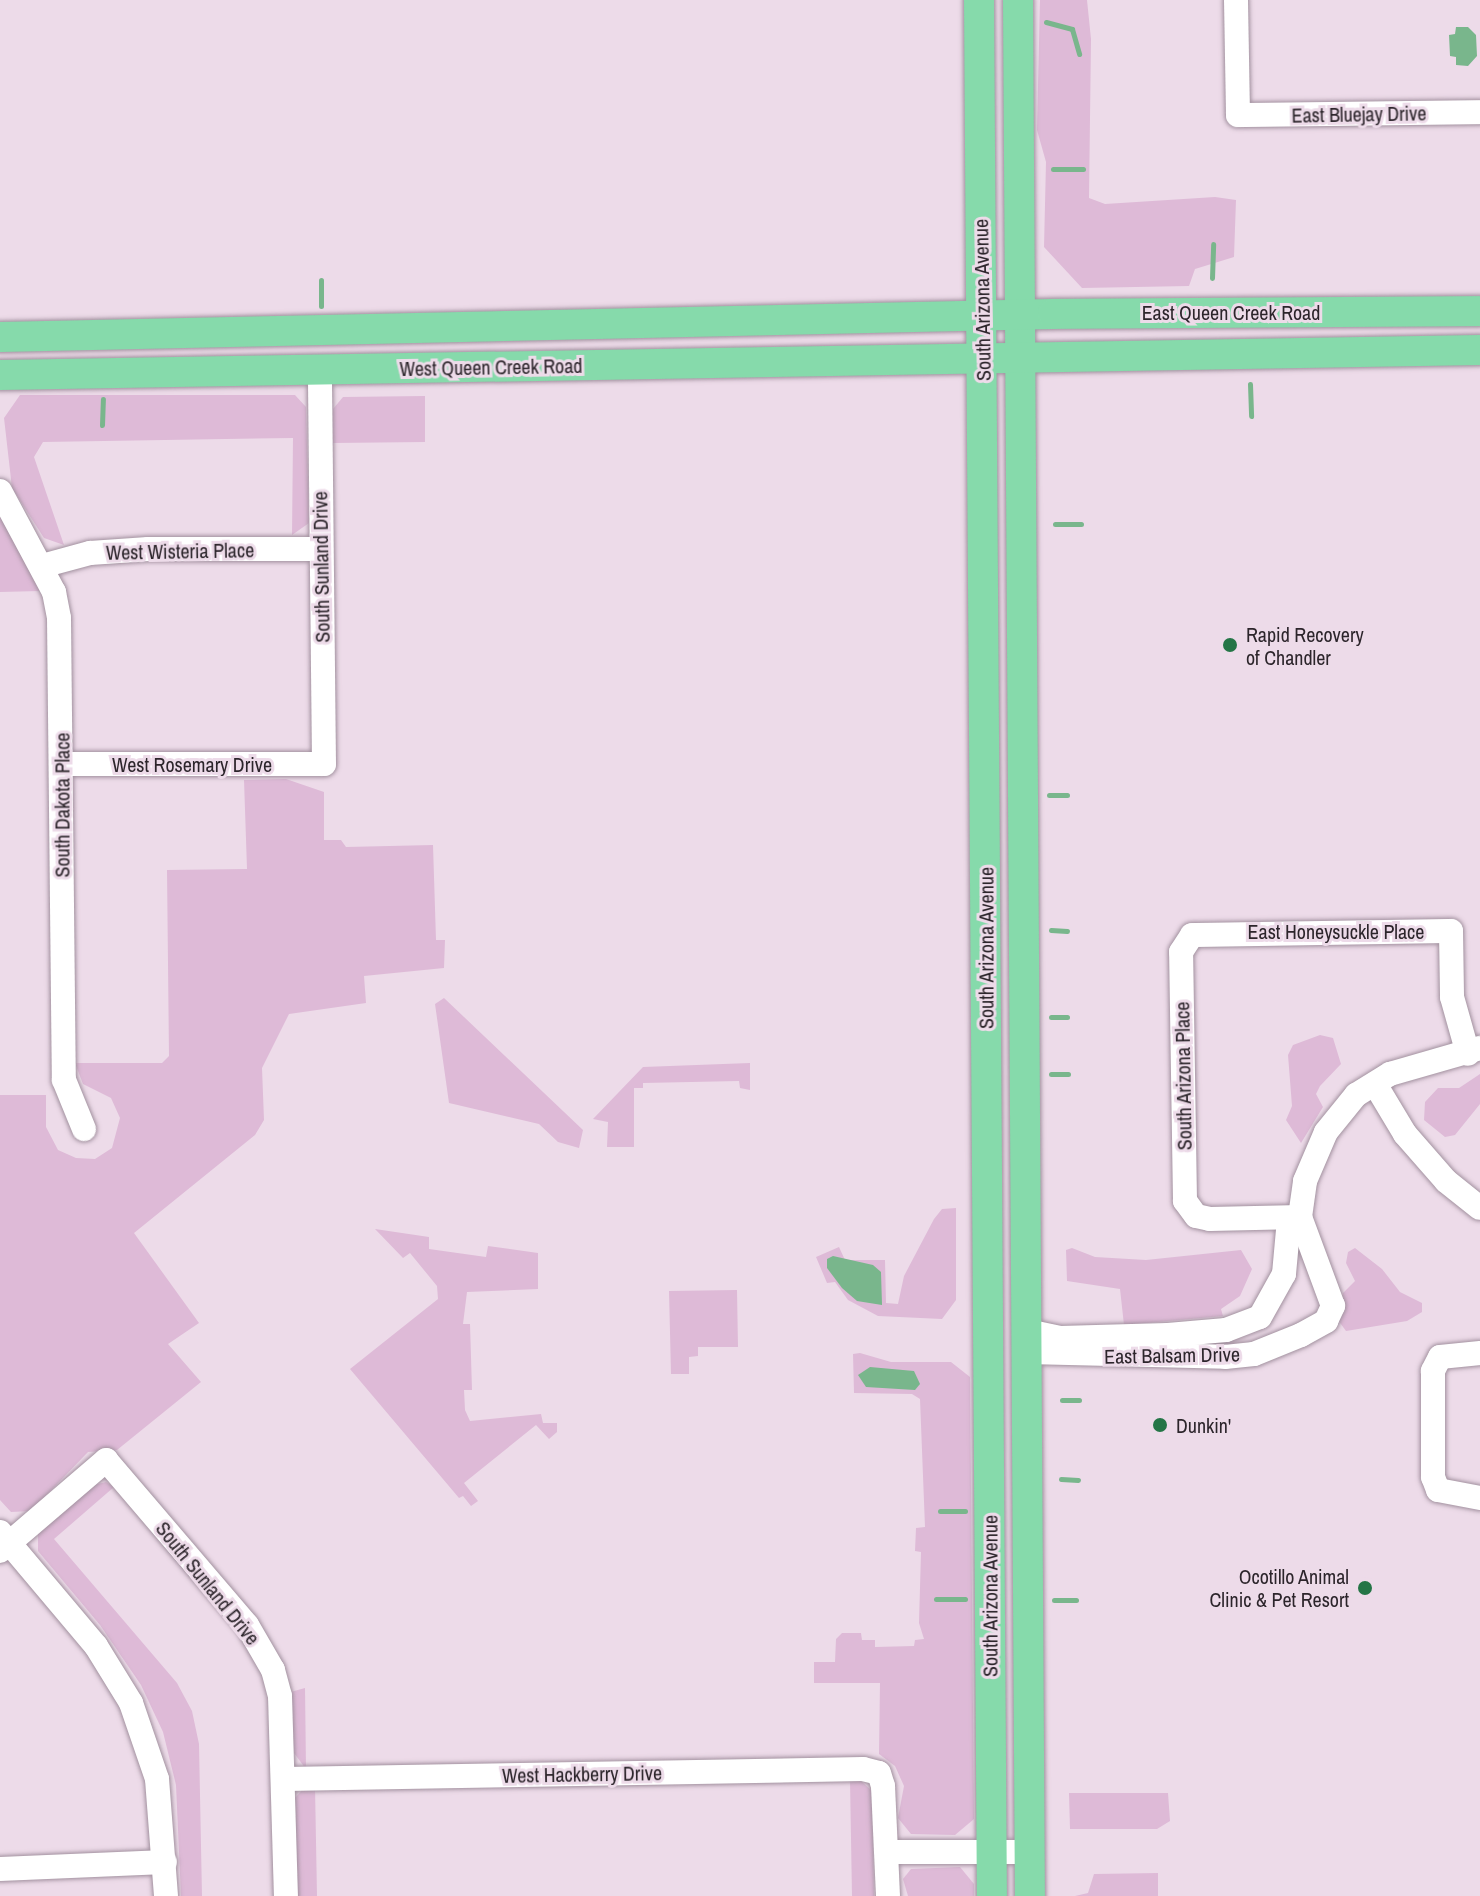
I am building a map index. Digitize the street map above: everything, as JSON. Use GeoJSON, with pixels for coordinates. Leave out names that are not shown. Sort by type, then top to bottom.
{"type":"FeatureCollection","features":[{"type":"Feature","properties":{"kind":"main road","name":"South Arizona Avenue"},"geometry":{"type":"LineString","coordinates":[[979,0],[992,1896]]}},
{"type":"Feature","properties":{"kind":"main road","name":"South Arizona Avenue"},"geometry":{"type":"LineString","coordinates":[[1018,0],[1030,1896]]}},
{"type":"Feature","properties":{"kind":"main road","name":"East Queen Creek Road"},"geometry":{"type":"LineString","coordinates":[[982,315],[1480,311]]}},
{"type":"Feature","properties":{"kind":"main road","name":"West Queen Creek Road"},"geometry":{"type":"LineString","coordinates":[[0,337],[982,315]]}},
{"type":"Feature","properties":{"kind":"main road"},"geometry":{"type":"LineString","coordinates":[[983,362],[1480,350]]}},
{"type":"Feature","properties":{"kind":"main road","name":"West Queen Creek Road"},"geometry":{"type":"LineString","coordinates":[[0,375],[983,362]]}},
{"type":"Feature","properties":{"kind":"main road"},"geometry":{"type":"LineString","coordinates":[[986,840],[1024,840]]}},
{"type":"Feature","properties":{"kind":"street","name":"East Bluejay Drive"},"geometry":{"type":"LineString","coordinates":[[1236,0],[1238,115],[1480,112]]}},
{"type":"Feature","properties":{"kind":"street","name":"South Sunland Drive"},"geometry":{"type":"LineString","coordinates":[[320,369],[324,764]]}},
{"type":"Feature","properties":{"kind":"street","name":"South Dakota Place"},"geometry":{"type":"LineString","coordinates":[[0,491],[42,566],[59,618],[64,1080],[84,1129]]}},
{"type":"Feature","properties":{"kind":"street","name":"West Wisteria Place"},"geometry":{"type":"LineString","coordinates":[[42,566],[90,553],[148,549],[320,549]]}},
{"type":"Feature","properties":{"kind":"street","name":"West Rosemary Drive"},"geometry":{"type":"LineString","coordinates":[[61,764],[324,764]]}},
{"type":"Feature","properties":{"kind":"street","name":"East Honeysuckle Place"},"geometry":{"type":"LineString","coordinates":[[1192,935],[1451,931],[1452,997],[1474,1051]]}},
{"type":"Feature","properties":{"kind":"street","name":"South Arizona Place"},"geometry":{"type":"LineString","coordinates":[[1192,935],[1181,952],[1185,1201],[1196,1216],[1300,1217]]}},
{"type":"Feature","properties":{"kind":"street","name":"East Balsam Drive"},"geometry":{"type":"LineString","coordinates":[[1027,1342],[1226,1330],[1260,1317],[1294,1257],[1288,1230],[1300,1217],[1305,1181],[1326,1132],[1356,1095],[1390,1074],[1474,1051]]}},
{"type":"Feature","properties":{"kind":"street"},"geometry":{"type":"LineString","coordinates":[[1375,1084],[1405,1134],[1446,1181],[1480,1208]]}},
{"type":"Feature","properties":{"kind":"street","name":"East Balsam Drive"},"geometry":{"type":"LineString","coordinates":[[1027,1342],[1061,1357],[1254,1354],[1326,1321],[1333,1306],[1329,1287],[1319,1274],[1294,1257]]}},
{"type":"Feature","properties":{"kind":"street"},"geometry":{"type":"LineString","coordinates":[[1469,1498],[1438,1490],[1433,1477],[1433,1371],[1440,1357],[1480,1353]]}},
{"type":"Feature","properties":{"kind":"street","name":"South Sunland Drive"},"geometry":{"type":"LineString","coordinates":[[3,1542],[106,1460],[261,1646],[280,1696],[285,1779],[286,1896]]}},
{"type":"Feature","properties":{"kind":"street"},"geometry":{"type":"LineString","coordinates":[[3,1542],[96,1646],[131,1703],[157,1779],[166,1896]]}},
{"type":"Feature","properties":{"kind":"street","name":"West Hackberry Drive"},"geometry":{"type":"LineString","coordinates":[[285,1779],[879,1773],[887,1852]]}},
{"type":"Feature","properties":{"kind":"street"},"geometry":{"type":"LineString","coordinates":[[888,1896],[887,1852],[1029,1852]]}},
{"type":"Feature","properties":{"kind":"street"},"geometry":{"type":"LineString","coordinates":[[0,1869],[165,1862]]}},
{"type":"Feature","properties":{"kind":"shaded area"},"geometry":{"type":"Polygon","coordinates":[[[1040,0],[1087,0],[1091,39],[1089,198],[1105,204],[1215,197],[1236,200],[1234,257],[1195,269],[1189,286],[1082,288],[1044,247],[1046,162],[1037,130],[1040,0]]]}},
{"type":"Feature","properties":{"kind":"shaded area"},"geometry":{"type":"Polygon","coordinates":[[[1456,27],[1468,27],[1476,35],[1477,56],[1468,66],[1456,65],[1456,57],[1450,56],[1449,35],[1455,34],[1456,27]]]}},
{"type":"Feature","properties":{"kind":"shaded area"},"geometry":{"type":"Polygon","coordinates":[[[20,395],[295,395],[306,407],[309,523],[292,535],[293,438],[43,442],[34,457],[64,545],[44,538],[12,488],[4,418],[20,395]]]}},
{"type":"Feature","properties":{"kind":"shaded area"},"geometry":{"type":"Polygon","coordinates":[[[425,396],[425,442],[333,443],[333,409],[343,397],[425,396]]]}},
{"type":"Feature","properties":{"kind":"shaded area"},"geometry":{"type":"Polygon","coordinates":[[[0,516],[40,591],[0,592],[0,516]]]}},
{"type":"Feature","properties":{"kind":"shaded area"},"geometry":{"type":"Polygon","coordinates":[[[286,779],[324,792],[324,840],[341,840],[346,847],[433,845],[436,940],[445,940],[444,968],[364,976],[366,1003],[289,1014],[262,1068],[264,1120],[255,1135],[134,1233],[199,1323],[168,1344],[201,1382],[117,1450],[88,1452],[31,1511],[11,1512],[0,1500],[0,1095],[46,1095],[46,1127],[58,1150],[76,1158],[95,1159],[112,1148],[120,1118],[111,1098],[83,1084],[75,1063],[162,1063],[169,1056],[167,870],[247,869],[244,780],[286,779]]]}},
{"type":"Feature","properties":{"kind":"shaded area"},"geometry":{"type":"Polygon","coordinates":[[[444,998],[583,1130],[579,1148],[558,1142],[539,1124],[449,1103],[435,1004],[444,998]]]}},
{"type":"Feature","properties":{"kind":"shaded area"},"geometry":{"type":"Polygon","coordinates":[[[1320,1035],[1333,1038],[1341,1064],[1320,1086],[1316,1094],[1323,1107],[1301,1143],[1286,1120],[1292,1106],[1288,1055],[1293,1045],[1320,1035]]]}},
{"type":"Feature","properties":{"kind":"shaded area"},"geometry":{"type":"Polygon","coordinates":[[[750,1063],[750,1090],[740,1088],[739,1081],[643,1083],[643,1088],[634,1088],[634,1147],[607,1147],[608,1122],[593,1119],[643,1067],[750,1063]]]}},
{"type":"Feature","properties":{"kind":"shaded area"},"geometry":{"type":"Polygon","coordinates":[[[1480,1074],[1480,1104],[1455,1135],[1445,1137],[1424,1120],[1425,1102],[1438,1088],[1459,1088],[1480,1074]]]}},
{"type":"Feature","properties":{"kind":"shaded area"},"geometry":{"type":"Polygon","coordinates":[[[956,1208],[956,1300],[942,1319],[878,1316],[848,1300],[835,1282],[827,1283],[816,1257],[839,1247],[845,1260],[885,1260],[886,1303],[898,1304],[904,1276],[934,1219],[942,1209],[956,1208]]]}},
{"type":"Feature","properties":{"kind":"shaded area"},"geometry":{"type":"Polygon","coordinates":[[[375,1229],[429,1237],[429,1249],[486,1257],[488,1246],[538,1253],[538,1289],[467,1292],[463,1324],[470,1324],[472,1390],[464,1390],[465,1410],[470,1421],[541,1414],[543,1423],[557,1423],[557,1432],[549,1439],[536,1425],[464,1483],[478,1501],[471,1506],[463,1496],[459,1498],[350,1369],[438,1299],[437,1286],[410,1253],[403,1258],[375,1229]]]}},
{"type":"Feature","properties":{"kind":"shaded area"},"geometry":{"type":"Polygon","coordinates":[[[1072,1248],[1095,1257],[1146,1260],[1241,1250],[1252,1269],[1240,1296],[1221,1309],[1223,1316],[1124,1325],[1120,1289],[1067,1281],[1066,1250],[1072,1248]]]}},
{"type":"Feature","properties":{"kind":"shaded area"},"geometry":{"type":"Polygon","coordinates":[[[1355,1248],[1382,1269],[1400,1292],[1422,1303],[1422,1312],[1407,1321],[1346,1331],[1338,1320],[1343,1293],[1355,1281],[1346,1263],[1348,1252],[1355,1248]]]}},
{"type":"Feature","properties":{"kind":"shaded area"},"geometry":{"type":"Polygon","coordinates":[[[833,1256],[873,1265],[881,1272],[882,1305],[857,1301],[842,1288],[827,1268],[827,1259],[833,1256]]]}},
{"type":"Feature","properties":{"kind":"shaded area"},"geometry":{"type":"Polygon","coordinates":[[[737,1290],[738,1347],[698,1347],[698,1356],[689,1357],[689,1374],[671,1374],[669,1291],[737,1290]]]}},
{"type":"Feature","properties":{"kind":"shaded area"},"geometry":{"type":"Polygon","coordinates":[[[860,1353],[891,1362],[951,1362],[970,1377],[974,1819],[955,1835],[911,1834],[898,1818],[904,1786],[895,1766],[879,1754],[880,1683],[814,1683],[814,1662],[835,1662],[836,1639],[842,1633],[861,1633],[862,1640],[875,1640],[875,1647],[914,1646],[915,1640],[924,1639],[919,1623],[921,1552],[915,1551],[916,1528],[925,1527],[920,1399],[912,1394],[854,1393],[853,1354],[860,1353]]]}},
{"type":"Feature","properties":{"kind":"shaded area"},"geometry":{"type":"Polygon","coordinates":[[[870,1367],[914,1371],[920,1384],[915,1390],[866,1387],[858,1375],[870,1367]]]}},
{"type":"Feature","properties":{"kind":"shaded area"},"geometry":{"type":"Polygon","coordinates":[[[106,1482],[114,1487],[54,1539],[177,1683],[192,1711],[199,1744],[202,1896],[181,1896],[176,1785],[163,1732],[141,1685],[100,1625],[38,1551],[38,1532],[94,1485],[106,1482]]]}},
{"type":"Feature","properties":{"kind":"shaded area"},"geometry":{"type":"Polygon","coordinates":[[[305,1688],[306,1769],[294,1753],[287,1693],[305,1688]]]}},
{"type":"Feature","properties":{"kind":"shaded area"},"geometry":{"type":"Polygon","coordinates":[[[850,1780],[861,1781],[872,1791],[874,1896],[852,1896],[850,1780]]]}},
{"type":"Feature","properties":{"kind":"shaded area"},"geometry":{"type":"Polygon","coordinates":[[[315,1787],[317,1896],[297,1896],[295,1798],[304,1788],[315,1787]]]}},
{"type":"Feature","properties":{"kind":"shaded area"},"geometry":{"type":"Polygon","coordinates":[[[1069,1793],[1168,1793],[1170,1821],[1157,1829],[1070,1829],[1069,1793]]]}},
{"type":"Feature","properties":{"kind":"shaded area"},"geometry":{"type":"Polygon","coordinates":[[[960,1867],[974,1884],[974,1896],[908,1896],[903,1879],[911,1869],[960,1867]]]}},
{"type":"Feature","properties":{"kind":"shaded area"},"geometry":{"type":"Polygon","coordinates":[[[1158,1873],[1158,1896],[1075,1896],[1088,1893],[1094,1874],[1158,1873]]]}},
{"type":"Feature","properties":{"kind":"waterway"},"geometry":{"type":"LineString","coordinates":[[1046,22],[1072,29],[1079,54]]}},
{"type":"Feature","properties":{"kind":"waterway"},"geometry":{"type":"LineString","coordinates":[[1053,169],[1083,169]]}},
{"type":"Feature","properties":{"kind":"waterway"},"geometry":{"type":"LineString","coordinates":[[1212,278],[1213,244]]}},
{"type":"Feature","properties":{"kind":"waterway"},"geometry":{"type":"LineString","coordinates":[[321,280],[321,306]]}},
{"type":"Feature","properties":{"kind":"waterway"},"geometry":{"type":"LineString","coordinates":[[1250,384],[1251,416]]}},
{"type":"Feature","properties":{"kind":"waterway"},"geometry":{"type":"LineString","coordinates":[[102,425],[103,399]]}},
{"type":"Feature","properties":{"kind":"waterway"},"geometry":{"type":"LineString","coordinates":[[1055,524],[1081,524]]}},
{"type":"Feature","properties":{"kind":"waterway"},"geometry":{"type":"LineString","coordinates":[[1049,795],[1067,795]]}},
{"type":"Feature","properties":{"kind":"waterway"},"geometry":{"type":"LineString","coordinates":[[1051,930],[1067,931]]}},
{"type":"Feature","properties":{"kind":"waterway"},"geometry":{"type":"LineString","coordinates":[[1051,1017],[1067,1017]]}},
{"type":"Feature","properties":{"kind":"waterway"},"geometry":{"type":"LineString","coordinates":[[1051,1074],[1068,1074]]}},
{"type":"Feature","properties":{"kind":"waterway"},"geometry":{"type":"LineString","coordinates":[[1062,1400],[1079,1400]]}},
{"type":"Feature","properties":{"kind":"waterway"},"geometry":{"type":"LineString","coordinates":[[1061,1479],[1078,1480]]}},
{"type":"Feature","properties":{"kind":"waterway"},"geometry":{"type":"LineString","coordinates":[[940,1511],[965,1511]]}},
{"type":"Feature","properties":{"kind":"waterway"},"geometry":{"type":"LineString","coordinates":[[936,1599],[965,1599]]}},
{"type":"Feature","properties":{"kind":"waterway"},"geometry":{"type":"LineString","coordinates":[[1054,1600],[1076,1600]]}},
{"type":"Feature","properties":{"kind":"place","name":"Rapid Recovery of Chandler"},"geometry":{"type":"Point","coordinates":[1230,645]}},
{"type":"Feature","properties":{"kind":"place","name":"Dunkin'"},"geometry":{"type":"Point","coordinates":[1160,1425]}},
{"type":"Feature","properties":{"kind":"place","name":"Ocotillo Animal Clinic & Pet Resort"},"geometry":{"type":"Point","coordinates":[1365,1588]}}]}
